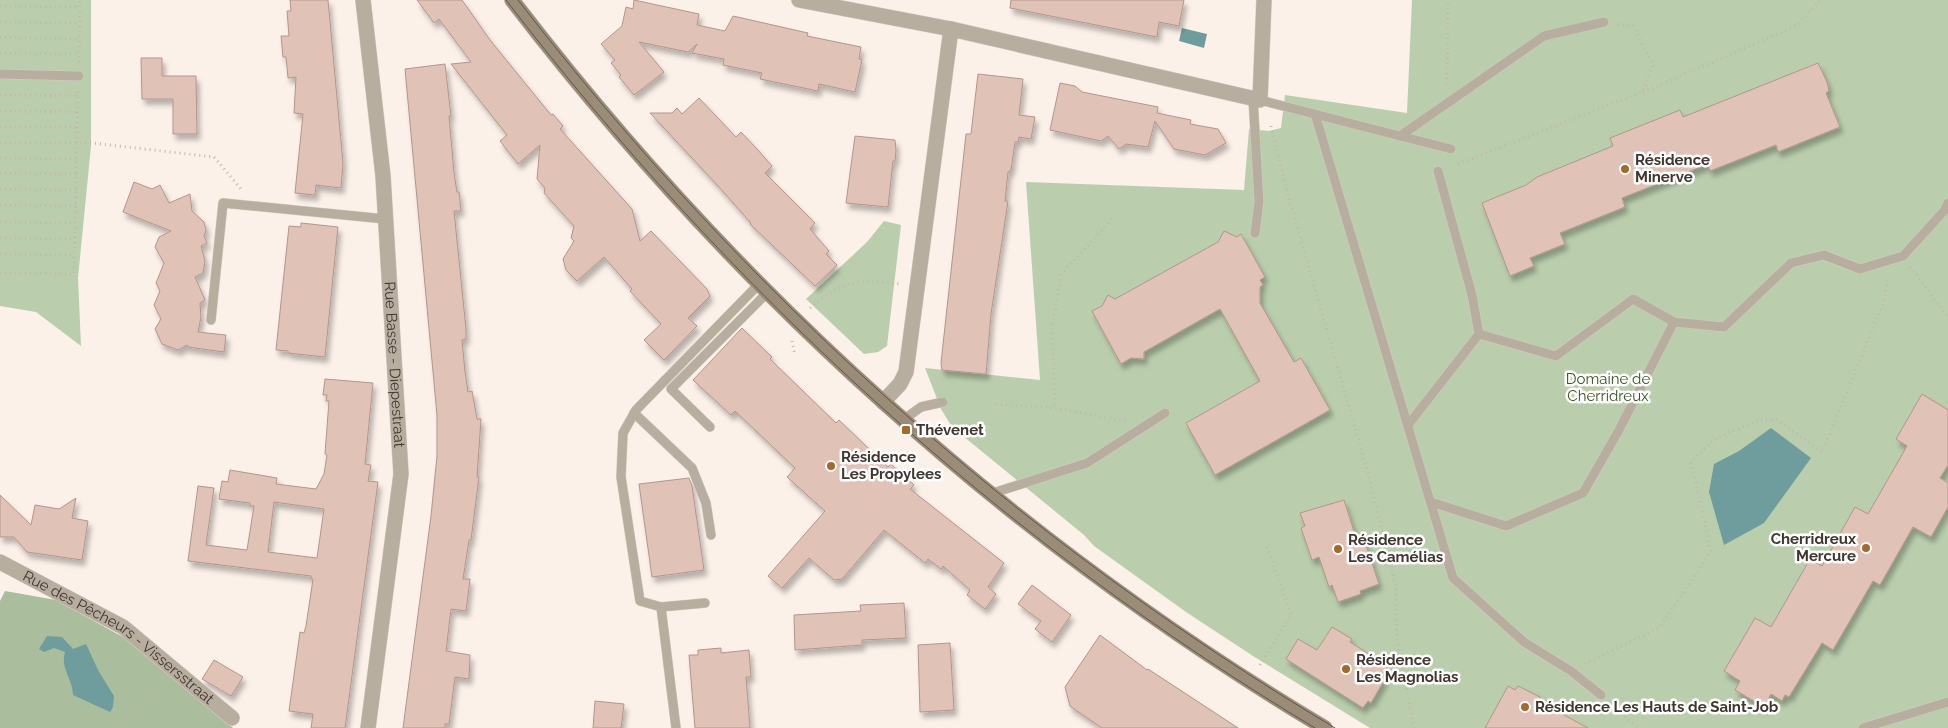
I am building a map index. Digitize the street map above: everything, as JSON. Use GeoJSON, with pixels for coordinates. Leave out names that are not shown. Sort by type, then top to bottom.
{"type":"FeatureCollection","features":[{"type":"Feature","properties":{"kind":"street","name":"Rue Basse - Diepestraat"},"geometry":{"type":"LineString","coordinates":[[363,0],[386,219],[401,474],[368,728]]}},
{"type":"Feature","properties":{"kind":"street"},"geometry":{"type":"LineString","coordinates":[[512,0],[642,158],[763,288],[903,420],[990,494],[1082,565],[1156,619],[1240,676],[1325,728]]}},
{"type":"Feature","properties":{"kind":"street"},"geometry":{"type":"LineString","coordinates":[[798,0],[951,29],[1256,99],[1264,0]]}},
{"type":"Feature","properties":{"kind":"street"},"geometry":{"type":"LineString","coordinates":[[884,402],[900,384],[906,372],[951,29]]}},
{"type":"Feature","properties":{"kind":"street","name":"Rue des Pêcheurs - Vissersstraat"},"geometry":{"type":"LineString","coordinates":[[0,562],[123,627],[232,718]]}},
{"type":"Feature","properties":{"kind":"lane"},"geometry":{"type":"LineString","coordinates":[[1400,136],[1544,36],[1604,22]]}},
{"type":"Feature","properties":{"kind":"lane"},"geometry":{"type":"LineString","coordinates":[[0,74],[79,76]]}},
{"type":"Feature","properties":{"kind":"lane"},"geometry":{"type":"LineString","coordinates":[[1255,233],[1259,202],[1256,99],[1451,149]]}},
{"type":"Feature","properties":{"kind":"lane"},"geometry":{"type":"LineString","coordinates":[[1315,114],[1453,578],[1524,642],[1571,670],[1601,694]]}},
{"type":"Feature","properties":{"kind":"lane"},"geometry":{"type":"LineString","coordinates":[[1408,426],[1479,334],[1472,294],[1438,171]]}},
{"type":"Feature","properties":{"kind":"lane"},"geometry":{"type":"LineString","coordinates":[[211,320],[223,203],[386,219]]}},
{"type":"Feature","properties":{"kind":"lane"},"geometry":{"type":"LineString","coordinates":[[1479,334],[1556,356],[1633,299],[1674,322],[1724,327],[1791,263],[1824,255],[1860,269],[1903,256],[1944,211],[1948,203]]}},
{"type":"Feature","properties":{"kind":"lane"},"geometry":{"type":"LineString","coordinates":[[705,603],[661,607],[640,601],[621,477],[623,433],[634,413],[763,288]]}},
{"type":"Feature","properties":{"kind":"lane"},"geometry":{"type":"LineString","coordinates":[[710,427],[671,389],[763,288]]}},
{"type":"Feature","properties":{"kind":"lane"},"geometry":{"type":"LineString","coordinates":[[1431,502],[1506,526],[1583,493],[1619,430],[1674,322]]}},
{"type":"Feature","properties":{"kind":"lane"},"geometry":{"type":"LineString","coordinates":[[903,420],[921,407],[943,402]]}},
{"type":"Feature","properties":{"kind":"lane"},"geometry":{"type":"LineString","coordinates":[[634,413],[692,468],[706,503],[711,535]]}},
{"type":"Feature","properties":{"kind":"lane"},"geometry":{"type":"LineString","coordinates":[[990,494],[1087,463],[1165,414]]}},
{"type":"Feature","properties":{"kind":"lane"},"geometry":{"type":"LineString","coordinates":[[661,607],[676,728]]}},
{"type":"Feature","properties":{"kind":"lane"},"geometry":{"type":"LineString","coordinates":[[1863,728],[1948,702]]}},
{"type":"Feature","properties":{"kind":"path"},"geometry":{"type":"LineString","coordinates":[[0,273],[74,274],[80,0]]}},
{"type":"Feature","properties":{"kind":"path"},"geometry":{"type":"LineString","coordinates":[[1447,103],[1448,0]]}},
{"type":"Feature","properties":{"kind":"path"},"geometry":{"type":"LineString","coordinates":[[1438,171],[1642,92],[1796,26],[1820,0]]}},
{"type":"Feature","properties":{"kind":"path"},"geometry":{"type":"LineString","coordinates":[[0,6],[80,7]]}},
{"type":"Feature","properties":{"kind":"path"},"geometry":{"type":"LineString","coordinates":[[0,22],[79,23]]}},
{"type":"Feature","properties":{"kind":"path"},"geometry":{"type":"LineString","coordinates":[[1604,22],[1633,26],[1652,65],[1642,92]]}},
{"type":"Feature","properties":{"kind":"path"},"geometry":{"type":"LineString","coordinates":[[0,37],[79,38]]}},
{"type":"Feature","properties":{"kind":"path"},"geometry":{"type":"LineString","coordinates":[[0,53],[79,54]]}},
{"type":"Feature","properties":{"kind":"path"},"geometry":{"type":"LineString","coordinates":[[0,95],[78,96]]}},
{"type":"Feature","properties":{"kind":"path"},"geometry":{"type":"LineString","coordinates":[[1256,99],[1272,130],[1288,195],[1368,473],[1396,586],[1397,639],[1414,728]]}},
{"type":"Feature","properties":{"kind":"path"},"geometry":{"type":"LineString","coordinates":[[0,111],[78,112]]}},
{"type":"Feature","properties":{"kind":"path"},"geometry":{"type":"LineString","coordinates":[[0,126],[78,127]]}},
{"type":"Feature","properties":{"kind":"path"},"geometry":{"type":"LineString","coordinates":[[0,143],[78,144],[214,157],[244,193]]}},
{"type":"Feature","properties":{"kind":"path"},"geometry":{"type":"LineString","coordinates":[[0,158],[77,158]]}},
{"type":"Feature","properties":{"kind":"path"},"geometry":{"type":"LineString","coordinates":[[0,174],[77,174]]}},
{"type":"Feature","properties":{"kind":"path"},"geometry":{"type":"LineString","coordinates":[[0,190],[76,190]]}},
{"type":"Feature","properties":{"kind":"path"},"geometry":{"type":"LineString","coordinates":[[0,205],[76,206]]}},
{"type":"Feature","properties":{"kind":"path"},"geometry":{"type":"LineString","coordinates":[[1055,408],[1052,327],[1061,275],[1112,219]]}},
{"type":"Feature","properties":{"kind":"path"},"geometry":{"type":"LineString","coordinates":[[0,222],[76,223]]}},
{"type":"Feature","properties":{"kind":"path"},"geometry":{"type":"LineString","coordinates":[[0,238],[75,239]]}},
{"type":"Feature","properties":{"kind":"path"},"geometry":{"type":"LineString","coordinates":[[0,254],[75,255]]}},
{"type":"Feature","properties":{"kind":"path"},"geometry":{"type":"LineString","coordinates":[[1903,256],[1948,318]]}},
{"type":"Feature","properties":{"kind":"path"},"geometry":{"type":"LineString","coordinates":[[1571,670],[1659,628],[1711,551],[1691,462],[1716,438],[1759,420],[1776,419],[1822,452],[1885,299],[1889,260]]}},
{"type":"Feature","properties":{"kind":"path"},"geometry":{"type":"LineString","coordinates":[[810,308],[844,283],[856,280],[917,286]]}},
{"type":"Feature","properties":{"kind":"path"},"geometry":{"type":"LineString","coordinates":[[996,404],[1055,408],[1148,424]]}},
{"type":"Feature","properties":{"kind":"path"},"geometry":{"type":"LineString","coordinates":[[1261,663],[1291,615],[1267,546]]}},
{"type":"Feature","properties":{"kind":"path"},"geometry":{"type":"LineString","coordinates":[[115,728],[162,687],[169,665]]}},
{"type":"Feature","properties":{"kind":"path"},"geometry":{"type":"LineString","coordinates":[[1601,694],[1638,728]]}},
{"type":"Feature","properties":{"kind":"green space"},"geometry":{"type":"Polygon","coordinates":[[[0,0],[91,0],[91,146],[78,278],[81,346],[36,312],[0,306],[0,0]]]}},
{"type":"Feature","properties":{"kind":"green space","name":"Domaine de Cherridreux"},"geometry":{"type":"Polygon","coordinates":[[[1412,0],[1948,0],[1948,728],[1370,728],[1186,612],[1094,546],[1084,535],[952,427],[941,409],[925,368],[1040,380],[1026,182],[1244,190],[1249,129],[1269,131],[1281,128],[1285,95],[1407,113],[1412,0]]]}},
{"type":"Feature","properties":{"kind":"green space"},"geometry":{"type":"Polygon","coordinates":[[[884,221],[901,225],[887,346],[878,352],[864,354],[806,299],[867,242],[884,221]]]}},
{"type":"Feature","properties":{"kind":"green space"},"geometry":{"type":"Polygon","coordinates":[[[5,591],[56,600],[132,642],[233,728],[0,728],[0,601],[5,591]]]}},
{"type":"Feature","properties":{"kind":"water"},"geometry":{"type":"Polygon","coordinates":[[[1182,28],[1207,34],[1204,48],[1179,41],[1182,28]]]}},
{"type":"Feature","properties":{"kind":"water"},"geometry":{"type":"Polygon","coordinates":[[[1771,428],[1811,458],[1764,523],[1724,545],[1709,492],[1714,464],[1739,451],[1771,428]]]}},
{"type":"Feature","properties":{"kind":"water"},"geometry":{"type":"Polygon","coordinates":[[[47,636],[62,637],[73,649],[86,644],[98,670],[114,696],[113,707],[110,712],[73,695],[65,669],[65,652],[54,648],[44,652],[39,649],[47,636]]]}},
{"type":"Feature","properties":{"kind":"building"},"geometry":{"type":"Polygon","coordinates":[[[290,0],[328,0],[343,163],[341,188],[316,185],[315,195],[295,193],[303,114],[294,113],[296,77],[288,78],[286,57],[283,57],[281,36],[289,36],[287,11],[291,11],[290,0]]]}},
{"type":"Feature","properties":{"kind":"building"},"geometry":{"type":"Polygon","coordinates":[[[417,0],[462,0],[490,40],[551,115],[553,114],[563,126],[560,129],[632,209],[640,241],[651,231],[707,289],[710,296],[688,318],[697,326],[664,360],[644,340],[661,324],[630,291],[632,289],[604,257],[577,281],[566,270],[563,259],[574,241],[571,238],[574,226],[544,193],[545,188],[537,179],[540,145],[518,164],[500,141],[507,135],[451,64],[471,62],[439,19],[434,23],[417,0]]]}},
{"type":"Feature","properties":{"kind":"building"},"geometry":{"type":"Polygon","coordinates":[[[634,0],[699,14],[697,25],[725,31],[733,16],[808,33],[807,36],[861,47],[859,59],[862,60],[855,92],[819,84],[818,91],[760,79],[762,73],[723,65],[724,59],[692,53],[697,44],[688,52],[639,42],[664,72],[634,95],[619,77],[621,75],[611,63],[615,60],[601,44],[622,26],[626,7],[633,9],[634,0]]]}},
{"type":"Feature","properties":{"kind":"building"},"geometry":{"type":"Polygon","coordinates":[[[1011,0],[1184,0],[1179,26],[1159,22],[1157,37],[1010,8],[1011,0]]]}},
{"type":"Feature","properties":{"kind":"building"},"geometry":{"type":"Polygon","coordinates":[[[141,58],[162,58],[162,76],[196,76],[197,134],[173,134],[173,99],[142,99],[141,58]]]}},
{"type":"Feature","properties":{"kind":"building","name":"Résidence Minerve"},"geometry":{"type":"Polygon","coordinates":[[[1818,63],[1827,82],[1829,91],[1826,93],[1840,127],[1778,152],[1776,145],[1710,171],[1708,164],[1622,198],[1625,207],[1560,233],[1565,244],[1530,258],[1534,266],[1510,276],[1482,203],[1526,185],[1537,177],[1613,146],[1610,138],[1680,110],[1683,117],[1818,63]]]}},
{"type":"Feature","properties":{"kind":"building"},"geometry":{"type":"Polygon","coordinates":[[[445,64],[451,116],[449,116],[454,173],[461,211],[454,211],[466,329],[466,339],[462,340],[465,372],[468,392],[472,391],[477,419],[481,419],[477,477],[479,477],[471,540],[469,540],[463,579],[470,579],[466,611],[451,609],[446,651],[470,655],[469,679],[455,677],[449,724],[445,724],[445,728],[403,728],[437,456],[437,415],[405,69],[445,64]]]}},
{"type":"Feature","properties":{"kind":"building"},"geometry":{"type":"Polygon","coordinates":[[[978,74],[1023,79],[1019,115],[1035,117],[1031,139],[1019,137],[1018,142],[1015,142],[1011,170],[1008,172],[1005,201],[1008,201],[991,314],[986,374],[942,370],[941,363],[966,134],[971,134],[978,74]]]}},
{"type":"Feature","properties":{"kind":"building"},"geometry":{"type":"Polygon","coordinates":[[[1060,83],[1075,86],[1082,92],[1158,107],[1157,113],[1191,120],[1190,124],[1218,129],[1226,143],[1205,155],[1174,149],[1155,121],[1148,147],[1126,144],[1119,149],[1108,136],[1101,141],[1050,130],[1060,83]]]}},
{"type":"Feature","properties":{"kind":"building"},"geometry":{"type":"Polygon","coordinates":[[[699,98],[736,137],[741,132],[758,150],[772,166],[765,173],[815,223],[810,229],[829,251],[826,254],[837,265],[815,286],[750,224],[719,187],[650,113],[672,113],[677,108],[682,114],[699,98]]]}},
{"type":"Feature","properties":{"kind":"building"},"geometry":{"type":"Polygon","coordinates":[[[855,136],[895,140],[895,161],[893,161],[888,207],[846,203],[855,136]]]}},
{"type":"Feature","properties":{"kind":"building"},"geometry":{"type":"Polygon","coordinates":[[[134,182],[152,189],[160,185],[169,203],[190,194],[192,211],[204,222],[206,230],[204,236],[207,243],[201,246],[205,261],[203,273],[195,277],[205,300],[200,303],[201,317],[198,332],[226,335],[224,352],[188,347],[187,345],[178,350],[162,344],[155,329],[161,319],[154,305],[160,291],[156,283],[164,263],[155,247],[159,237],[171,231],[123,212],[134,182]]]}},
{"type":"Feature","properties":{"kind":"building"},"geometry":{"type":"Polygon","coordinates":[[[301,223],[338,227],[325,357],[276,350],[289,226],[301,227],[301,223]]]}},
{"type":"Feature","properties":{"kind":"building"},"geometry":{"type":"Polygon","coordinates":[[[1224,231],[1237,237],[1241,234],[1265,277],[1260,280],[1263,285],[1260,287],[1260,303],[1294,362],[1301,358],[1330,410],[1215,475],[1186,423],[1260,381],[1220,309],[1144,352],[1144,359],[1131,358],[1121,364],[1092,311],[1102,306],[1108,295],[1115,299],[1218,242],[1224,231]]]}},
{"type":"Feature","properties":{"kind":"building"},"geometry":{"type":"Polygon","coordinates":[[[742,328],[772,357],[770,359],[836,423],[839,420],[888,467],[891,464],[914,485],[910,489],[1004,563],[988,587],[996,594],[985,609],[967,595],[970,590],[943,566],[941,569],[928,559],[925,563],[884,530],[842,579],[834,580],[809,558],[782,588],[768,576],[825,511],[787,477],[795,468],[735,411],[731,415],[693,380],[742,328]]]}},
{"type":"Feature","properties":{"kind":"building"},"geometry":{"type":"Polygon","coordinates":[[[325,379],[373,383],[365,464],[371,465],[368,481],[378,482],[345,728],[311,728],[313,714],[289,711],[300,632],[304,633],[306,626],[313,579],[311,579],[311,576],[188,561],[198,486],[214,488],[206,545],[247,550],[254,506],[250,506],[250,503],[219,499],[222,481],[228,482],[230,470],[277,478],[276,484],[316,489],[324,474],[327,455],[325,454],[329,401],[326,401],[327,395],[323,395],[325,379]],[[274,502],[268,552],[317,558],[324,509],[274,502]]]}},
{"type":"Feature","properties":{"kind":"building","name":"Cherridreux Mercure"},"geometry":{"type":"Polygon","coordinates":[[[1922,394],[1948,410],[1948,465],[1940,478],[1948,483],[1948,507],[1931,537],[1913,527],[1880,585],[1873,581],[1833,650],[1822,643],[1789,697],[1785,695],[1782,701],[1771,694],[1764,707],[1735,690],[1740,681],[1724,671],[1755,618],[1771,627],[1810,559],[1822,566],[1855,507],[1868,514],[1907,446],[1896,439],[1922,394]]]}},
{"type":"Feature","properties":{"kind":"building"},"geometry":{"type":"Polygon","coordinates":[[[689,478],[692,486],[704,570],[652,577],[639,484],[689,478]]]}},
{"type":"Feature","properties":{"kind":"building"},"geometry":{"type":"Polygon","coordinates":[[[0,495],[31,525],[35,505],[59,509],[76,498],[72,518],[88,521],[82,560],[27,552],[14,537],[0,537],[0,495]]]}},
{"type":"Feature","properties":{"kind":"building","name":"Résidence Les Camélias"},"geometry":{"type":"Polygon","coordinates":[[[1344,500],[1357,541],[1364,539],[1379,584],[1360,591],[1361,594],[1338,602],[1332,585],[1329,587],[1319,557],[1312,560],[1301,528],[1305,526],[1300,513],[1344,500]]]}},
{"type":"Feature","properties":{"kind":"building"},"geometry":{"type":"Polygon","coordinates":[[[1032,585],[1071,615],[1052,642],[1035,629],[1041,621],[1018,604],[1032,585]]]}},
{"type":"Feature","properties":{"kind":"building"},"geometry":{"type":"Polygon","coordinates":[[[904,603],[906,638],[862,640],[862,645],[795,650],[794,615],[861,611],[860,605],[904,603]]]}},
{"type":"Feature","properties":{"kind":"building","name":"Résidence Les Magnolias"},"geometry":{"type":"Polygon","coordinates":[[[1332,627],[1352,639],[1350,642],[1387,666],[1381,677],[1385,679],[1371,703],[1368,701],[1363,708],[1286,659],[1298,639],[1317,650],[1332,627]]]}},
{"type":"Feature","properties":{"kind":"building"},"geometry":{"type":"Polygon","coordinates":[[[1100,635],[1147,670],[1238,728],[1102,728],[1070,706],[1065,687],[1100,635]]]}},
{"type":"Feature","properties":{"kind":"building"},"geometry":{"type":"Polygon","coordinates":[[[950,643],[954,710],[920,712],[918,645],[950,643]]]}},
{"type":"Feature","properties":{"kind":"building"},"geometry":{"type":"Polygon","coordinates":[[[721,648],[721,653],[749,650],[751,677],[746,677],[750,728],[695,728],[689,655],[698,655],[698,650],[721,648]]]}},
{"type":"Feature","properties":{"kind":"building"},"geometry":{"type":"Polygon","coordinates":[[[214,660],[243,677],[231,696],[202,679],[214,660]]]}},
{"type":"Feature","properties":{"kind":"building","name":"Résidence Les Hauts de Saint-Job"},"geometry":{"type":"Polygon","coordinates":[[[1508,686],[1515,690],[1518,686],[1540,697],[1538,701],[1588,728],[1485,728],[1508,686]]]}},
{"type":"Feature","properties":{"kind":"building"},"geometry":{"type":"Polygon","coordinates":[[[595,701],[624,704],[621,728],[593,728],[595,701]]]}},
{"type":"Feature","properties":{"kind":"tram line"},"geometry":{"type":"LineString","coordinates":[[506,0],[592,107],[682,210],[777,308],[876,402],[980,492],[1087,576],[1199,655],[1315,728]]}},
{"type":"Feature","properties":{"kind":"tram line"},"geometry":{"type":"LineString","coordinates":[[518,0],[605,108],[697,211],[792,309],[892,403],[996,491],[1105,575],[1218,654],[1335,728]]}},
{"type":"Feature","properties":{"kind":"place","name":"Résidence Minerve"},"geometry":{"type":"Point","coordinates":[1625,169]}},
{"type":"Feature","properties":{"kind":"place","name":"Thévenet"},"geometry":{"type":"Point","coordinates":[906,430]}},
{"type":"Feature","properties":{"kind":"place","name":"Résidence Les Propylees"},"geometry":{"type":"Point","coordinates":[831,466]}},
{"type":"Feature","properties":{"kind":"place","name":"Cherridreux Mercure"},"geometry":{"type":"Point","coordinates":[1866,548]}},
{"type":"Feature","properties":{"kind":"place","name":"Résidence Les Camélias"},"geometry":{"type":"Point","coordinates":[1338,549]}},
{"type":"Feature","properties":{"kind":"place","name":"Résidence Les Magnolias"},"geometry":{"type":"Point","coordinates":[1346,669]}},
{"type":"Feature","properties":{"kind":"place","name":"Résidence Les Hauts de Saint-Job"},"geometry":{"type":"Point","coordinates":[1525,707]}}]}
